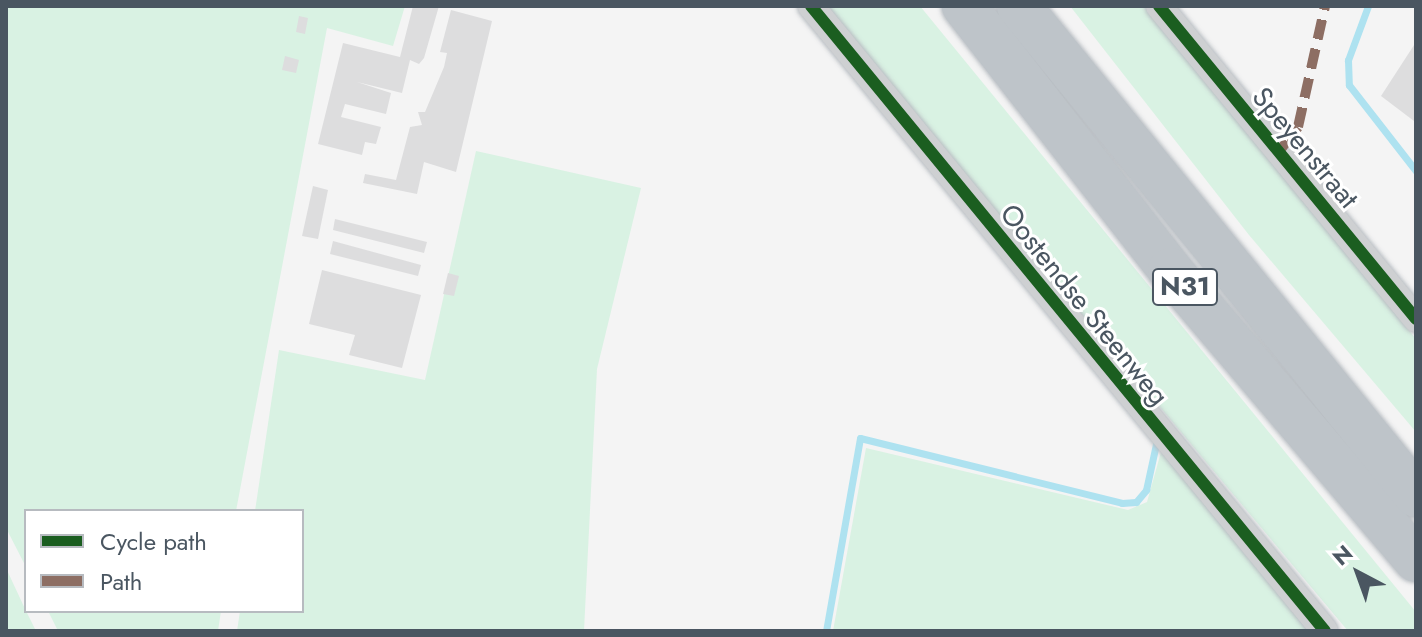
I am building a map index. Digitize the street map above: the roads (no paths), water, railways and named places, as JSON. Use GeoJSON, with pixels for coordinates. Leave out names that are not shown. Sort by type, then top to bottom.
{"type":"FeatureCollection","features":[{"type":"Feature","properties":{"kind":"highway","name":"N31"},"geometry":{"type":"LineString","coordinates":[[964,6],[1170,270],[1416,560]]}},
{"type":"Feature","properties":{"kind":"highway","name":"N31"},"geometry":{"type":"LineString","coordinates":[[1019,6],[1416,495]]}},
{"type":"Feature","properties":{"kind":"street","name":"Oostendse Steenweg"},"geometry":{"type":"LineString","coordinates":[[811,6],[1325,631]]}},
{"type":"Feature","properties":{"kind":"street","name":"Speyenstraat"},"geometry":{"type":"LineString","coordinates":[[1159,6],[1416,319]]}},
{"type":"Feature","properties":{"kind":"waterway"},"geometry":{"type":"LineString","coordinates":[[1368,6],[1348,60],[1349,85],[1416,171]]}},
{"type":"Feature","properties":{"kind":"waterway"},"geometry":{"type":"LineString","coordinates":[[826,631],[860,438],[1122,503],[1136,502],[1146,490],[1156,444]]}}]}
